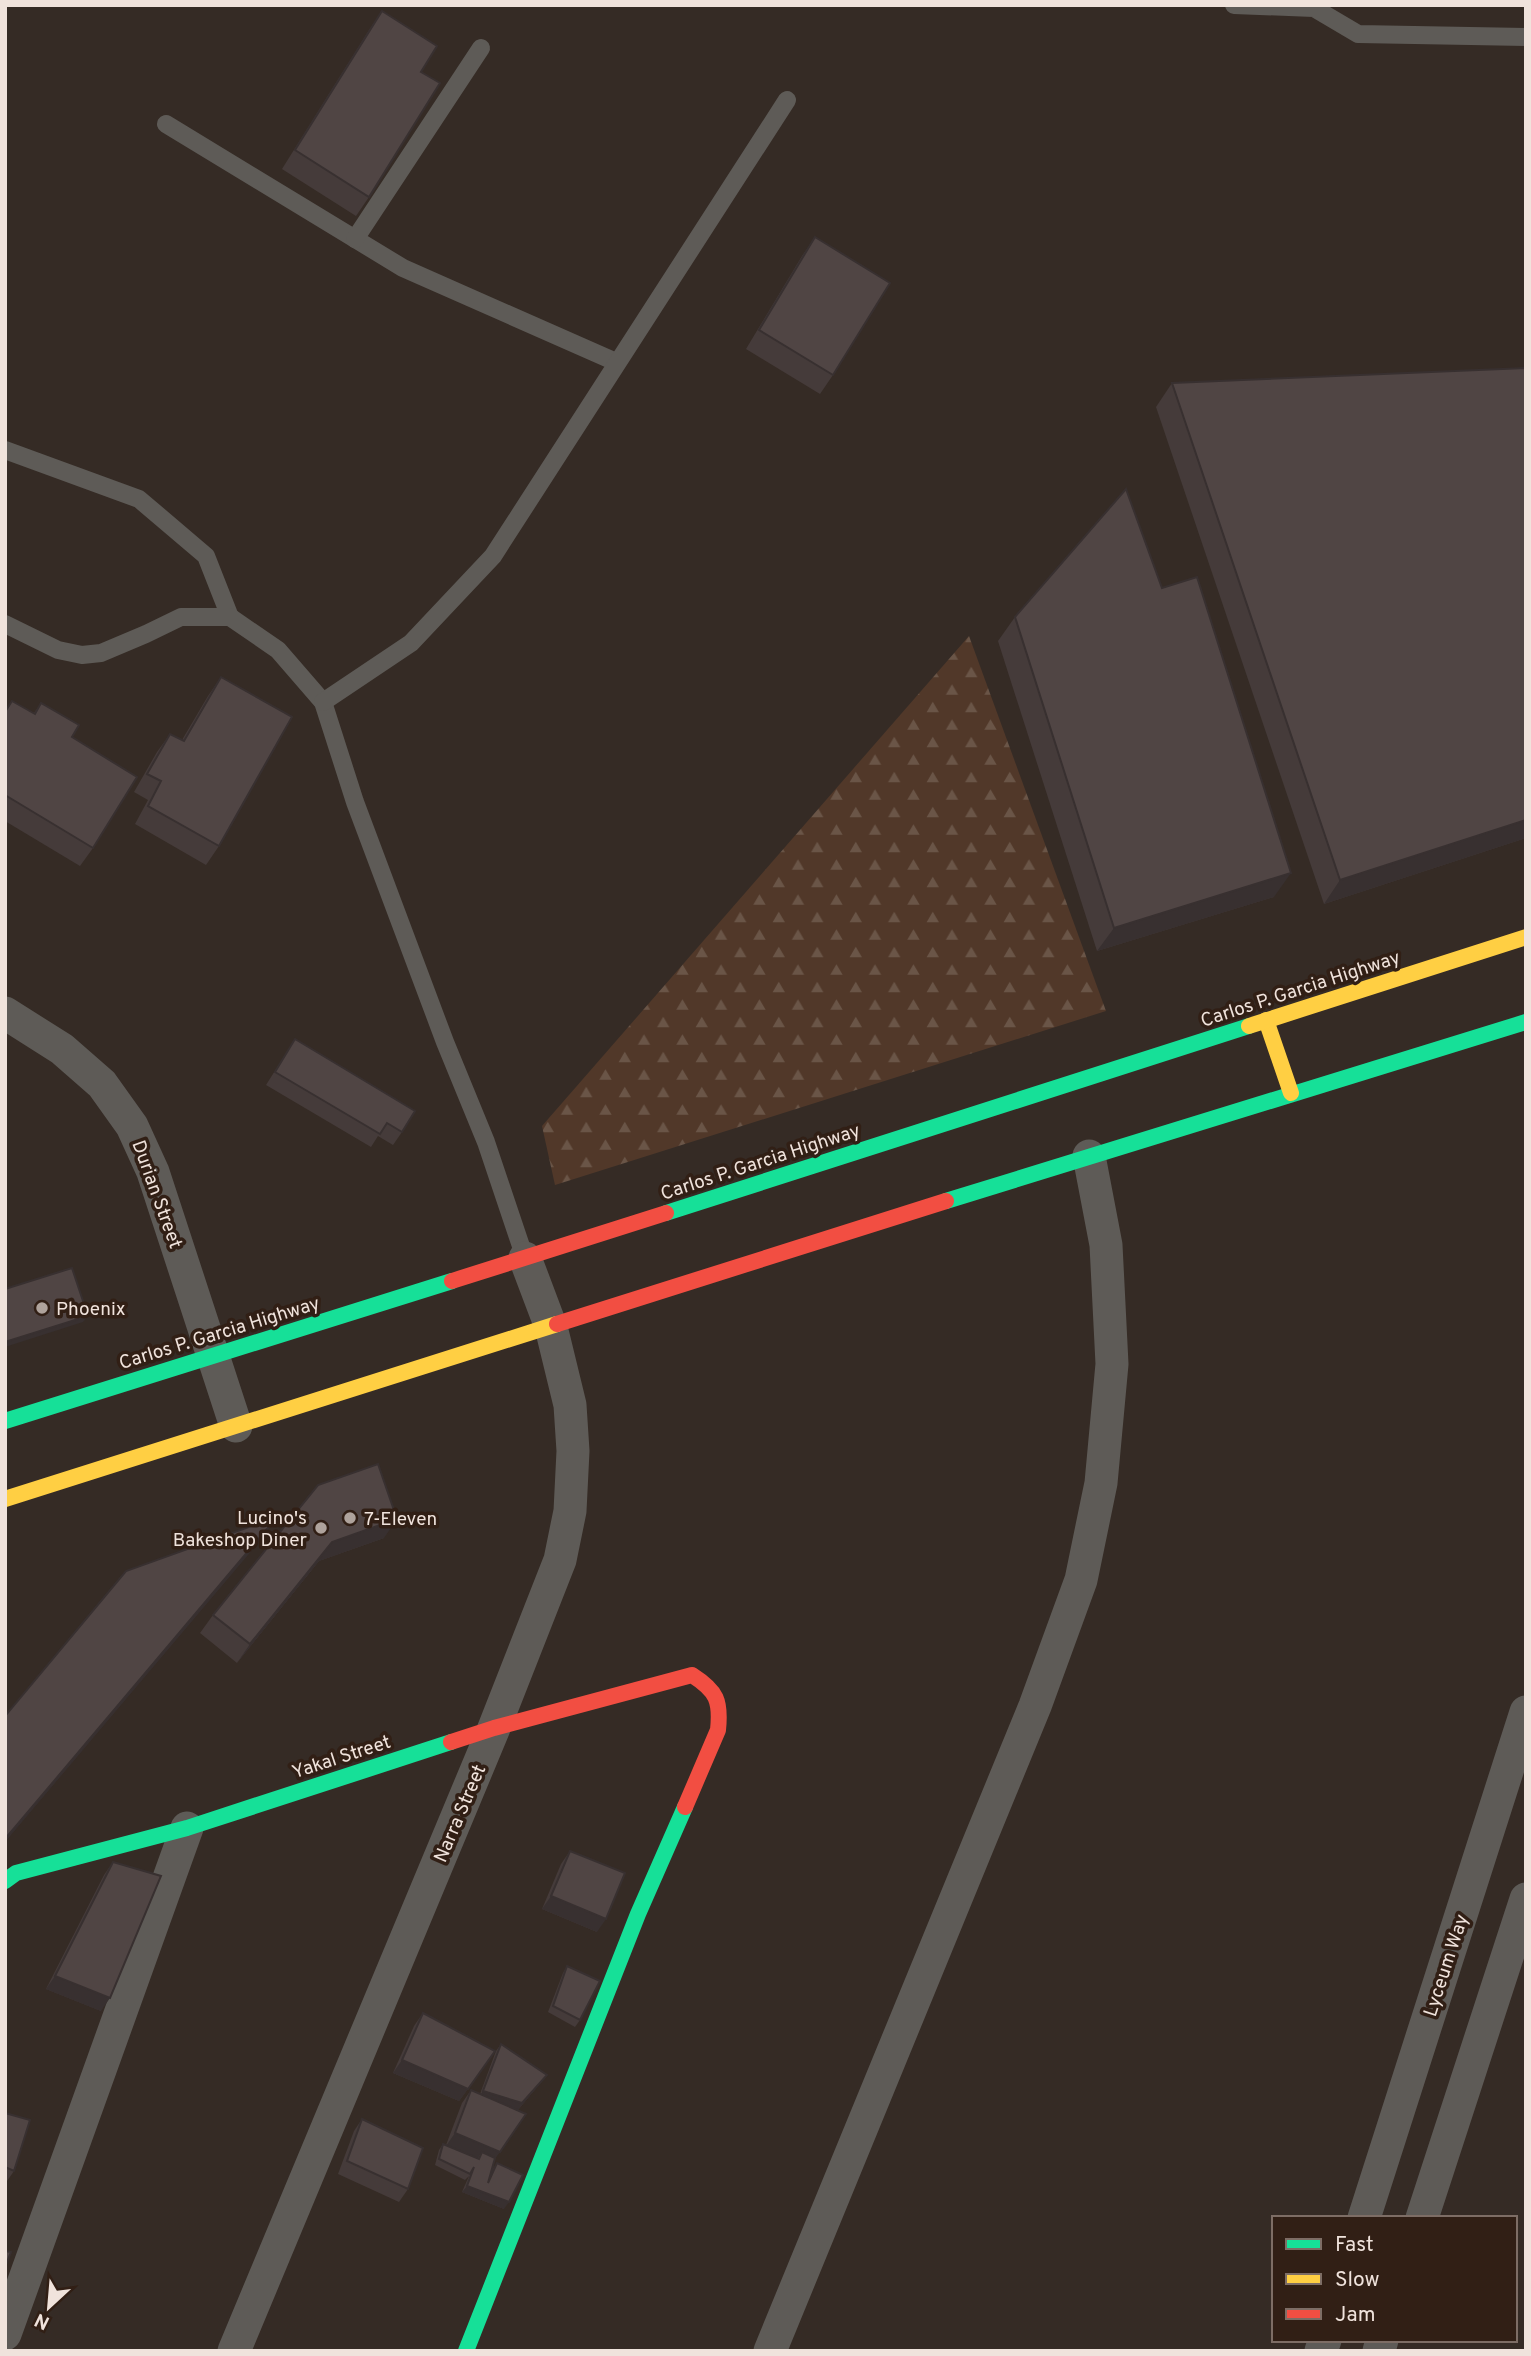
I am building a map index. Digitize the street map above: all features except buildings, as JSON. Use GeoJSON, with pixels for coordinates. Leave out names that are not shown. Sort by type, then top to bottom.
{"type":"FeatureCollection","features":[{"type":"Feature","properties":{"kind":"main road","name":"Carlos P. Garcia Highway"},"geometry":{"type":"LineString","coordinates":[[5,1421],[525,1258],[1526,937]]}},
{"type":"Feature","properties":{"kind":"main road"},"geometry":{"type":"LineString","coordinates":[[1266,1020],[1291,1093]]}},
{"type":"Feature","properties":{"kind":"main road"},"geometry":{"type":"LineString","coordinates":[[5,1499],[1089,1156],[1526,1022]]}},
{"type":"Feature","properties":{"kind":"main road","name":"Yakal Street"},"geometry":{"type":"LineString","coordinates":[[5,1881],[16,1873],[187,1828],[494,1728],[692,1675],[714,1693],[721,1706],[718,1730],[633,1927],[466,2351]]}},
{"type":"Feature","properties":{"kind":"street","name":"Durian Street"},"geometry":{"type":"LineString","coordinates":[[7,1017],[62,1049],[102,1084],[132,1126],[153,1171],[236,1426]]}},
{"type":"Feature","properties":{"kind":"street"},"geometry":{"type":"LineString","coordinates":[[770,2351],[1035,1706],[1081,1580],[1101,1483],[1112,1364],[1106,1245],[1089,1156]]}},
{"type":"Feature","properties":{"kind":"street","name":"Narra Street"},"geometry":{"type":"LineString","coordinates":[[234,2351],[494,1728],[560,1560],[570,1511],[573,1451],[570,1405],[551,1327],[525,1258]]}},
{"type":"Feature","properties":{"kind":"street","name":"Lyceum Way"},"geometry":{"type":"LineString","coordinates":[[1365,2216],[1526,1713]]}},
{"type":"Feature","properties":{"kind":"street"},"geometry":{"type":"LineString","coordinates":[[5,2334],[187,1828]]}},
{"type":"Feature","properties":{"kind":"street"},"geometry":{"type":"LineString","coordinates":[[1423,2216],[1526,1899]]}},
{"type":"Feature","properties":{"kind":"lane"},"geometry":{"type":"LineString","coordinates":[[1234,5],[1317,7],[1358,34],[1526,37]]}},
{"type":"Feature","properties":{"kind":"lane"},"geometry":{"type":"LineString","coordinates":[[355,239],[481,48]]}},
{"type":"Feature","properties":{"kind":"lane"},"geometry":{"type":"LineString","coordinates":[[323,702],[411,643],[493,555],[787,100]]}},
{"type":"Feature","properties":{"kind":"lane"},"geometry":{"type":"LineString","coordinates":[[166,124],[403,268],[616,362]]}},
{"type":"Feature","properties":{"kind":"lane"},"geometry":{"type":"LineString","coordinates":[[5,450],[139,499],[206,556],[230,617],[278,650],[323,702],[355,802],[440,1029],[486,1142],[525,1258]]}},
{"type":"Feature","properties":{"kind":"lane"},"geometry":{"type":"LineString","coordinates":[[5,624],[58,650],[82,655],[101,653],[181,617],[230,617]]}},
{"type":"Feature","properties":{"kind":"green space"},"geometry":{"type":"Polygon","coordinates":[[[969,636],[1106,1011],[555,1185],[542,1126],[969,636]]]}},
{"type":"Feature","properties":{"kind":"traffic: fast"},"geometry":{"type":"LineString","coordinates":[[946,1201],[1526,1022]]}},
{"type":"Feature","properties":{"kind":"traffic: fast"},"geometry":{"type":"LineString","coordinates":[[666,1213],[1249,1026]]}},
{"type":"Feature","properties":{"kind":"traffic: fast"},"geometry":{"type":"LineString","coordinates":[[5,1421],[452,1281]]}},
{"type":"Feature","properties":{"kind":"traffic: fast"},"geometry":{"type":"LineString","coordinates":[[5,1881],[16,1873],[187,1828],[451,1742]]}},
{"type":"Feature","properties":{"kind":"traffic: fast"},"geometry":{"type":"LineString","coordinates":[[466,2351],[638,1914],[685,1807]]}},
{"type":"Feature","properties":{"kind":"traffic: slow"},"geometry":{"type":"LineString","coordinates":[[1249,1026],[1526,937]]}},
{"type":"Feature","properties":{"kind":"traffic: slow"},"geometry":{"type":"LineString","coordinates":[[1266,1020],[1291,1093]]}},
{"type":"Feature","properties":{"kind":"traffic: slow"},"geometry":{"type":"LineString","coordinates":[[5,1499],[557,1324]]}},
{"type":"Feature","properties":{"kind":"traffic: jam"},"geometry":{"type":"LineString","coordinates":[[557,1324],[946,1201]]}},
{"type":"Feature","properties":{"kind":"traffic: jam"},"geometry":{"type":"LineString","coordinates":[[452,1281],[666,1213]]}},
{"type":"Feature","properties":{"kind":"traffic: jam"},"geometry":{"type":"LineString","coordinates":[[451,1742],[692,1675],[707,1686],[716,1698],[719,1720],[718,1730],[685,1807]]}},
{"type":"Feature","properties":{"kind":"place","name":"Phoenix"},"geometry":{"type":"Point","coordinates":[42,1308]}},
{"type":"Feature","properties":{"kind":"place","name":"7-Eleven"},"geometry":{"type":"Point","coordinates":[350,1518]}},
{"type":"Feature","properties":{"kind":"place","name":"Lucino's Bakeshop Diner"},"geometry":{"type":"Point","coordinates":[321,1528]}}]}
